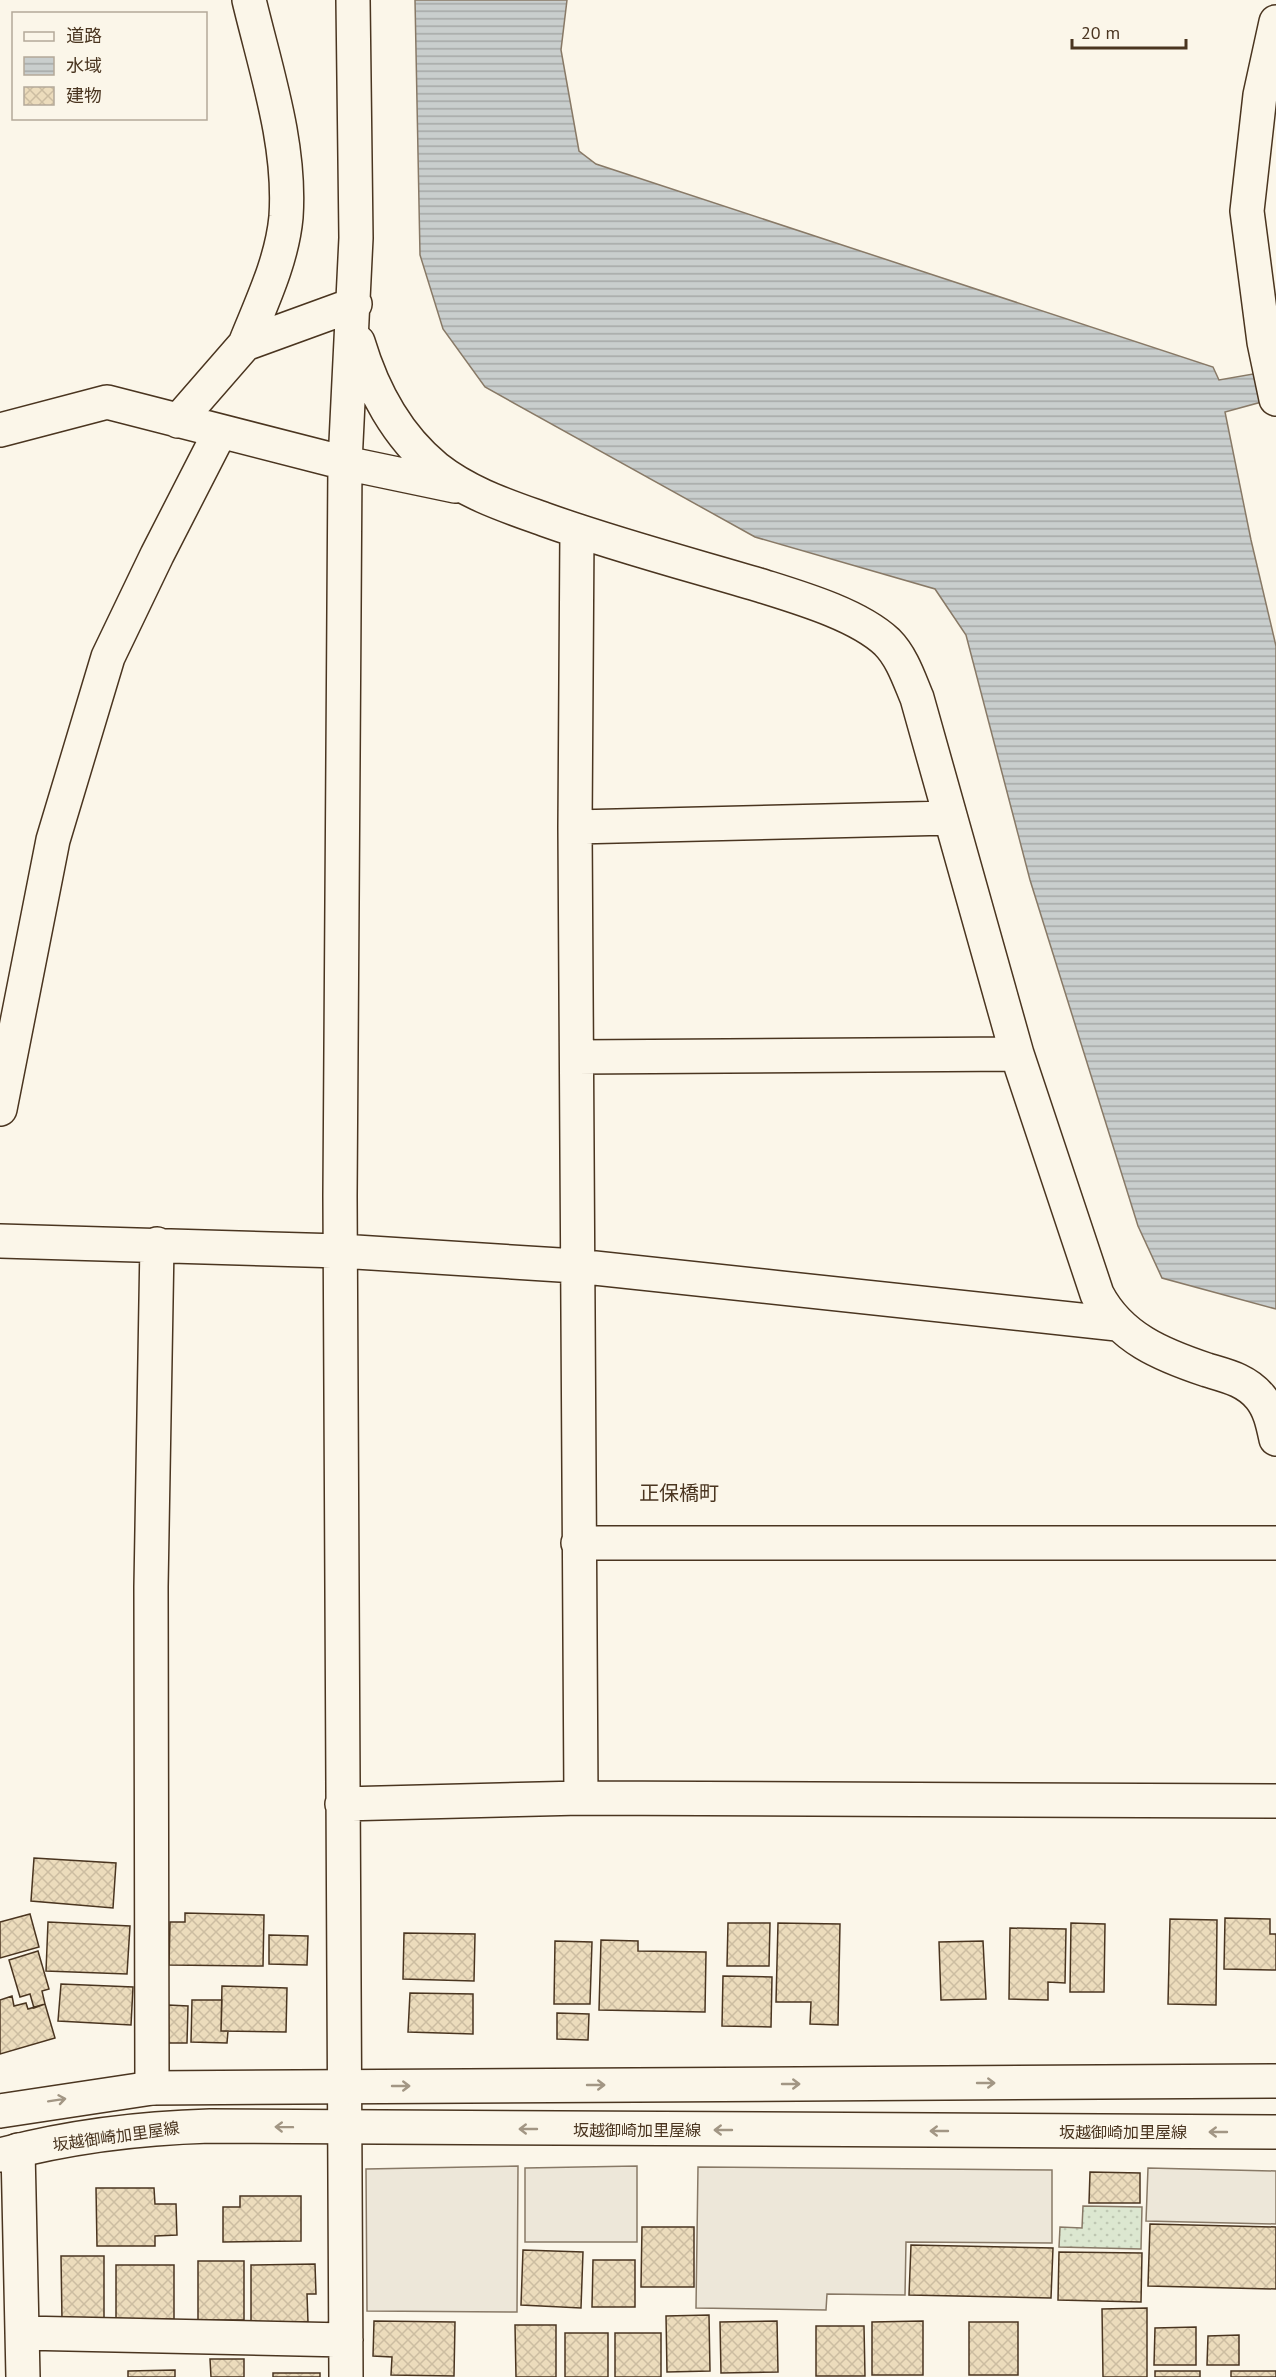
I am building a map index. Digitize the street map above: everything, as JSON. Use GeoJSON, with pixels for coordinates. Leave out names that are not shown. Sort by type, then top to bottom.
{"type":"FeatureCollection","features":[{"type":"Feature","properties":{"kind":"street"},"geometry":{"type":"LineString","coordinates":[[178,421],[245,344],[273,274],[286,218],[285,156],[249,0]]}},
{"type":"Feature","properties":{"kind":"street"},"geometry":{"type":"LineString","coordinates":[[346,2377],[340,1251],[345,463],[355,304],[354,0]]}},
{"type":"Feature","properties":{"kind":"street"},"geometry":{"type":"LineString","coordinates":[[1276,22],[1260,95],[1247,211],[1264,342],[1276,399]]}},
{"type":"Feature","properties":{"kind":"street"},"geometry":{"type":"LineString","coordinates":[[245,344],[355,304]]}},
{"type":"Feature","properties":{"kind":"street"},"geometry":{"type":"LineString","coordinates":[[355,304],[358,339],[366,370],[390,415],[420,453],[466,489]]}},
{"type":"Feature","properties":{"kind":"street"},"geometry":{"type":"LineString","coordinates":[[0,430],[107,402],[345,463],[466,489],[497,503],[577,531],[802,598],[852,621],[887,642],[906,670],[917,698],[1017,1054],[1097,1294],[1117,1324],[1143,1343],[1181,1360],[1232,1377],[1268,1396],[1268,1408],[1276,1439]]}},
{"type":"Feature","properties":{"kind":"street"},"geometry":{"type":"LineString","coordinates":[[0,1109],[52,840],[108,657],[220,432]]}},
{"type":"Feature","properties":{"kind":"street"},"geometry":{"type":"LineString","coordinates":[[577,531],[574,827],[581,1798]]}},
{"type":"Feature","properties":{"kind":"street"},"geometry":{"type":"LineString","coordinates":[[574,827],[950,818]]}},
{"type":"Feature","properties":{"kind":"street"},"geometry":{"type":"LineString","coordinates":[[577,1057],[1017,1054]]}},
{"type":"Feature","properties":{"kind":"street"},"geometry":{"type":"LineString","coordinates":[[0,1241],[340,1251],[576,1266],[1117,1324]]}},
{"type":"Feature","properties":{"kind":"street"},"geometry":{"type":"LineString","coordinates":[[152,2088],[151,1587],[156,1244]]}},
{"type":"Feature","properties":{"kind":"street"},"geometry":{"type":"LineString","coordinates":[[578,1543],[1276,1544]]}},
{"type":"Feature","properties":{"kind":"street"},"geometry":{"type":"LineString","coordinates":[[342,1804],[581,1798],[1276,1801]]}},
{"type":"Feature","properties":{"kind":"street"},"geometry":{"type":"LineString","coordinates":[[0,2111],[152,2088],[1276,2081]]}},
{"type":"Feature","properties":{"kind":"street","name":"坂越御崎加里屋線"},"geometry":{"type":"LineString","coordinates":[[9,2152],[160,2127],[1276,2132]]}},
{"type":"Feature","properties":{"kind":"street"},"geometry":{"type":"LineString","coordinates":[[9,2152],[23,2377]]}},
{"type":"Feature","properties":{"kind":"street"},"geometry":{"type":"LineString","coordinates":[[22,2334],[346,2340]]}},
{"type":"Feature","properties":{"kind":"green space"},"geometry":{"type":"Polygon","coordinates":[[[1083,2206],[1142,2207],[1141,2249],[1059,2247],[1060,2227],[1082,2228],[1083,2206]]]}},
{"type":"Feature","properties":{"kind":"shaded area"},"geometry":{"type":"Polygon","coordinates":[[[518,2166],[517,2312],[367,2311],[366,2169],[518,2166]]]}},
{"type":"Feature","properties":{"kind":"shaded area"},"geometry":{"type":"Polygon","coordinates":[[[637,2166],[637,2242],[525,2242],[525,2168],[637,2166]]]}},
{"type":"Feature","properties":{"kind":"shaded area"},"geometry":{"type":"Polygon","coordinates":[[[698,2167],[1052,2170],[1052,2243],[906,2242],[905,2295],[827,2294],[826,2310],[696,2308],[698,2167]]]}},
{"type":"Feature","properties":{"kind":"shaded area"},"geometry":{"type":"Polygon","coordinates":[[[1148,2168],[1276,2171],[1276,2224],[1146,2221],[1148,2168]]]}},
{"type":"Feature","properties":{"kind":"water"},"geometry":{"type":"Polygon","coordinates":[[[415,0],[567,0],[561,50],[579,151],[596,164],[1213,367],[1219,380],[1276,370],[1276,398],[1225,412],[1251,540],[1276,646],[1276,1309],[1162,1278],[1138,1226],[1030,880],[966,635],[935,589],[755,537],[485,387],[443,329],[420,255],[415,0]]]}},
{"type":"Feature","properties":{"kind":"building"},"geometry":{"type":"Polygon","coordinates":[[[34,1858],[116,1863],[113,1908],[31,1901],[34,1858]]]}},
{"type":"Feature","properties":{"kind":"building"},"geometry":{"type":"Polygon","coordinates":[[[185,1913],[264,1915],[263,1966],[169,1965],[170,1922],[185,1922],[185,1913]]]}},
{"type":"Feature","properties":{"kind":"building"},"geometry":{"type":"Polygon","coordinates":[[[30,1914],[39,1947],[0,1958],[0,1922],[30,1914]]]}},
{"type":"Feature","properties":{"kind":"building"},"geometry":{"type":"Polygon","coordinates":[[[1225,1918],[1270,1919],[1270,1934],[1276,1934],[1276,1970],[1224,1969],[1225,1918]]]}},
{"type":"Feature","properties":{"kind":"building"},"geometry":{"type":"Polygon","coordinates":[[[1170,1919],[1217,1920],[1216,2005],[1168,2004],[1170,1919]]]}},
{"type":"Feature","properties":{"kind":"building"},"geometry":{"type":"Polygon","coordinates":[[[48,1922],[130,1926],[127,1974],[46,1971],[48,1922]]]}},
{"type":"Feature","properties":{"kind":"building"},"geometry":{"type":"Polygon","coordinates":[[[728,1923],[770,1923],[769,1966],[727,1966],[728,1923]]]}},
{"type":"Feature","properties":{"kind":"building"},"geometry":{"type":"Polygon","coordinates":[[[778,1923],[840,1924],[838,2025],[810,2024],[811,2002],[776,2002],[778,1923]]]}},
{"type":"Feature","properties":{"kind":"building"},"geometry":{"type":"Polygon","coordinates":[[[1071,1923],[1105,1924],[1104,1992],[1070,1992],[1071,1923]]]}},
{"type":"Feature","properties":{"kind":"building"},"geometry":{"type":"Polygon","coordinates":[[[1010,1928],[1066,1929],[1065,1983],[1048,1982],[1048,2000],[1009,1999],[1010,1928]]]}},
{"type":"Feature","properties":{"kind":"building"},"geometry":{"type":"Polygon","coordinates":[[[404,1933],[475,1934],[474,1981],[403,1979],[404,1933]]]}},
{"type":"Feature","properties":{"kind":"building"},"geometry":{"type":"Polygon","coordinates":[[[269,1935],[308,1936],[307,1965],[269,1964],[269,1935]]]}},
{"type":"Feature","properties":{"kind":"building"},"geometry":{"type":"Polygon","coordinates":[[[601,1940],[638,1941],[638,1951],[706,1952],[705,2012],[599,2010],[601,1940]]]}},
{"type":"Feature","properties":{"kind":"building"},"geometry":{"type":"Polygon","coordinates":[[[555,1941],[592,1942],[590,2004],[554,2004],[555,1941]]]}},
{"type":"Feature","properties":{"kind":"building"},"geometry":{"type":"Polygon","coordinates":[[[983,1941],[986,1999],[941,2000],[939,1942],[983,1941]]]}},
{"type":"Feature","properties":{"kind":"building"},"geometry":{"type":"Polygon","coordinates":[[[38,1951],[49,1989],[42,1991],[45,2004],[34,2008],[30,1994],[20,1997],[9,1960],[38,1951]]]}},
{"type":"Feature","properties":{"kind":"building"},"geometry":{"type":"Polygon","coordinates":[[[723,1976],[772,1977],[771,2027],[722,2026],[723,1976]]]}},
{"type":"Feature","properties":{"kind":"building"},"geometry":{"type":"Polygon","coordinates":[[[61,1984],[133,1987],[131,2025],[58,2021],[61,1984]]]}},
{"type":"Feature","properties":{"kind":"building"},"geometry":{"type":"Polygon","coordinates":[[[222,1986],[287,1988],[286,2032],[221,2031],[222,1986]]]}},
{"type":"Feature","properties":{"kind":"building"},"geometry":{"type":"Polygon","coordinates":[[[410,1993],[473,1994],[473,2034],[408,2032],[410,1993]]]}},
{"type":"Feature","properties":{"kind":"building"},"geometry":{"type":"Polygon","coordinates":[[[12,1996],[14,2006],[26,2003],[28,2009],[45,2004],[55,2038],[0,2054],[0,2000],[12,1996]]]}},
{"type":"Feature","properties":{"kind":"building"},"geometry":{"type":"Polygon","coordinates":[[[192,2000],[222,2000],[221,2031],[228,2031],[227,2043],[191,2042],[192,2000]]]}},
{"type":"Feature","properties":{"kind":"building"},"geometry":{"type":"Polygon","coordinates":[[[168,2005],[188,2006],[187,2043],[166,2043],[168,2005]]]}},
{"type":"Feature","properties":{"kind":"building"},"geometry":{"type":"Polygon","coordinates":[[[557,2013],[589,2014],[588,2040],[557,2039],[557,2013]]]}},
{"type":"Feature","properties":{"kind":"building"},"geometry":{"type":"Polygon","coordinates":[[[1090,2172],[1140,2173],[1140,2203],[1089,2203],[1090,2172]]]}},
{"type":"Feature","properties":{"kind":"building"},"geometry":{"type":"Polygon","coordinates":[[[96,2188],[154,2188],[155,2204],[176,2204],[177,2235],[155,2236],[155,2246],[97,2246],[96,2188]]]}},
{"type":"Feature","properties":{"kind":"building"},"geometry":{"type":"Polygon","coordinates":[[[240,2196],[301,2196],[301,2241],[223,2242],[223,2207],[240,2207],[240,2196]]]}},
{"type":"Feature","properties":{"kind":"building"},"geometry":{"type":"Polygon","coordinates":[[[1150,2224],[1276,2227],[1276,2289],[1148,2286],[1150,2224]]]}},
{"type":"Feature","properties":{"kind":"building"},"geometry":{"type":"Polygon","coordinates":[[[642,2227],[694,2227],[694,2287],[641,2287],[642,2227]]]}},
{"type":"Feature","properties":{"kind":"building"},"geometry":{"type":"Polygon","coordinates":[[[911,2245],[1053,2248],[1051,2298],[909,2295],[911,2245]]]}},
{"type":"Feature","properties":{"kind":"building"},"geometry":{"type":"Polygon","coordinates":[[[523,2250],[583,2252],[581,2308],[521,2305],[523,2250]]]}},
{"type":"Feature","properties":{"kind":"building"},"geometry":{"type":"Polygon","coordinates":[[[1059,2252],[1142,2253],[1141,2302],[1058,2300],[1059,2252]]]}},
{"type":"Feature","properties":{"kind":"building"},"geometry":{"type":"Polygon","coordinates":[[[61,2256],[104,2256],[104,2320],[62,2320],[61,2256]]]}},
{"type":"Feature","properties":{"kind":"building"},"geometry":{"type":"Polygon","coordinates":[[[593,2260],[635,2260],[635,2307],[592,2307],[593,2260]]]}},
{"type":"Feature","properties":{"kind":"building"},"geometry":{"type":"Polygon","coordinates":[[[198,2261],[244,2261],[244,2320],[198,2320],[198,2261]]]}},
{"type":"Feature","properties":{"kind":"building"},"geometry":{"type":"Polygon","coordinates":[[[315,2264],[316,2294],[307,2294],[308,2322],[251,2322],[251,2265],[315,2264]]]}},
{"type":"Feature","properties":{"kind":"building"},"geometry":{"type":"Polygon","coordinates":[[[116,2265],[174,2265],[174,2319],[116,2320],[116,2265]]]}},
{"type":"Feature","properties":{"kind":"building"},"geometry":{"type":"Polygon","coordinates":[[[1147,2308],[1147,2377],[1103,2377],[1102,2309],[1147,2308]]]}},
{"type":"Feature","properties":{"kind":"building"},"geometry":{"type":"Polygon","coordinates":[[[709,2315],[710,2371],[667,2372],[666,2316],[709,2315]]]}},
{"type":"Feature","properties":{"kind":"building"},"geometry":{"type":"Polygon","coordinates":[[[374,2321],[455,2322],[454,2376],[391,2375],[392,2357],[373,2356],[374,2321]]]}},
{"type":"Feature","properties":{"kind":"building"},"geometry":{"type":"Polygon","coordinates":[[[777,2321],[778,2372],[721,2373],[720,2322],[777,2321]]]}},
{"type":"Feature","properties":{"kind":"building"},"geometry":{"type":"Polygon","coordinates":[[[923,2321],[923,2375],[872,2375],[872,2322],[923,2321]]]}},
{"type":"Feature","properties":{"kind":"building"},"geometry":{"type":"Polygon","coordinates":[[[969,2322],[1018,2322],[1018,2375],[969,2375],[969,2322]]]}},
{"type":"Feature","properties":{"kind":"building"},"geometry":{"type":"Polygon","coordinates":[[[515,2325],[556,2325],[556,2377],[516,2377],[515,2325]]]}},
{"type":"Feature","properties":{"kind":"building"},"geometry":{"type":"Polygon","coordinates":[[[816,2326],[864,2326],[865,2376],[816,2376],[816,2326]]]}},
{"type":"Feature","properties":{"kind":"building"},"geometry":{"type":"Polygon","coordinates":[[[1196,2327],[1196,2365],[1154,2365],[1155,2328],[1196,2327]]]}},
{"type":"Feature","properties":{"kind":"building"},"geometry":{"type":"Polygon","coordinates":[[[565,2333],[608,2333],[608,2377],[565,2377],[565,2333]]]}},
{"type":"Feature","properties":{"kind":"building"},"geometry":{"type":"Polygon","coordinates":[[[615,2333],[661,2333],[661,2377],[615,2377],[615,2333]]]}},
{"type":"Feature","properties":{"kind":"building"},"geometry":{"type":"Polygon","coordinates":[[[1239,2335],[1239,2365],[1207,2365],[1208,2336],[1239,2335]]]}},
{"type":"Feature","properties":{"kind":"building"},"geometry":{"type":"Polygon","coordinates":[[[210,2359],[244,2359],[244,2377],[211,2377],[210,2359]]]}},
{"type":"Feature","properties":{"kind":"building"},"geometry":{"type":"Polygon","coordinates":[[[175,2370],[175,2377],[128,2377],[128,2371],[175,2370]]]}},
{"type":"Feature","properties":{"kind":"building"},"geometry":{"type":"Polygon","coordinates":[[[1155,2371],[1200,2371],[1200,2377],[1155,2377],[1155,2371]]]}},
{"type":"Feature","properties":{"kind":"building"},"geometry":{"type":"Polygon","coordinates":[[[1231,2371],[1276,2371],[1276,2377],[1231,2377],[1231,2371]]]}},
{"type":"Feature","properties":{"kind":"building"},"geometry":{"type":"Polygon","coordinates":[[[273,2373],[320,2373],[320,2377],[273,2377],[273,2373]]]}},
{"type":"Feature","properties":{"kind":"district","name":"正保橋町"},"geometry":{"type":"Point","coordinates":[679,1493]}}]}
